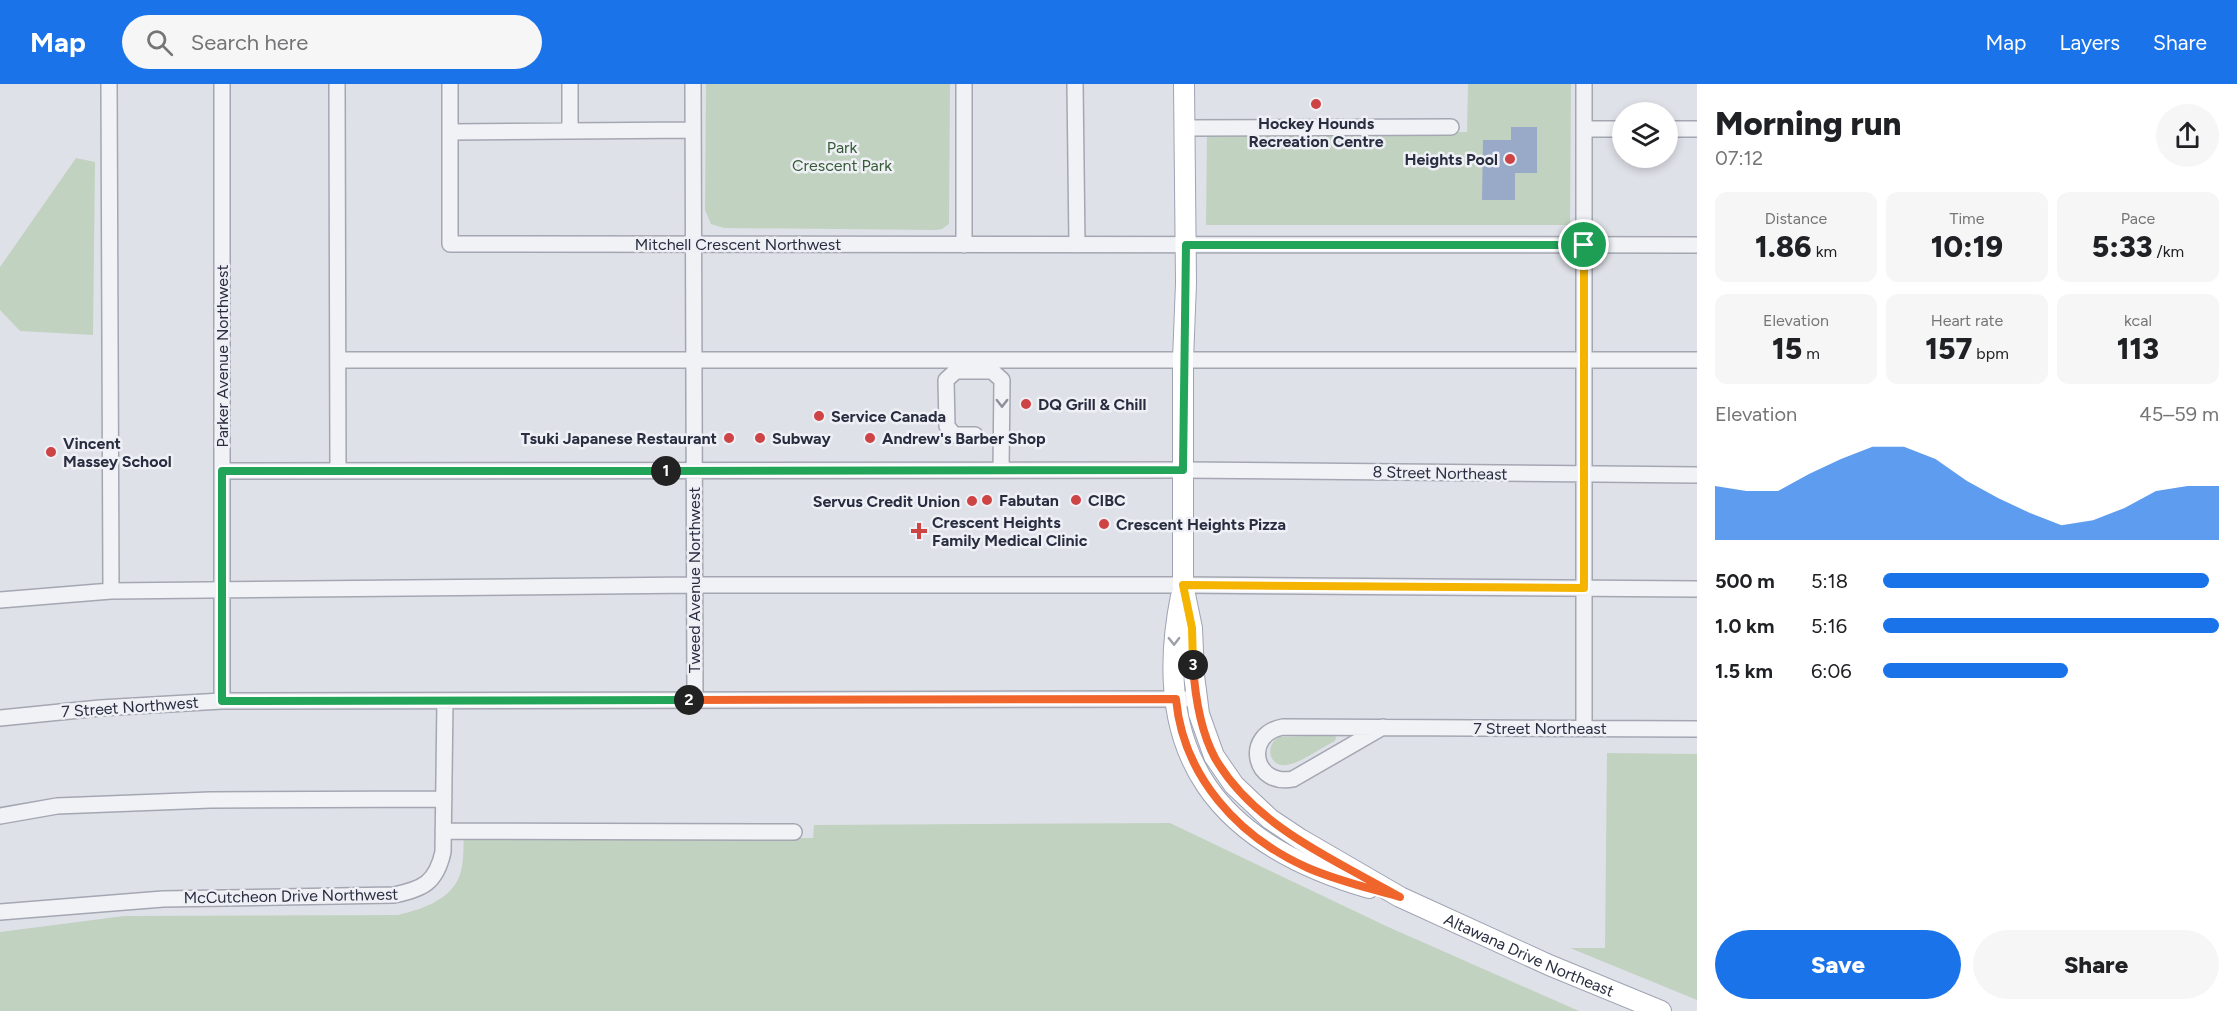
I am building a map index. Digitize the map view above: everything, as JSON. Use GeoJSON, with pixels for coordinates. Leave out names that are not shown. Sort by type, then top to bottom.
{"type":"FeatureCollection","features":[{"type":"Feature","properties":{"kind":"main road"},"geometry":{"type":"LineString","coordinates":[[1183,585],[1183,360],[1186,245],[1184,84]]}},
{"type":"Feature","properties":{"kind":"main road","name":"Altawana Drive Northeast"},"geometry":{"type":"LineString","coordinates":[[1183,585],[1174,632],[1176,699],[1181,732],[1187,749],[1211,794],[1244,827],[1262,841],[1307,867],[1335,878],[1400,897]]}},
{"type":"Feature","properties":{"kind":"main road","name":"Altawana Drive Northeast"},"geometry":{"type":"LineString","coordinates":[[1183,585],[1192,628],[1197,699],[1208,741],[1214,756],[1234,785],[1270,819],[1400,897],[1549,966],[1661,1011]]}},
{"type":"Feature","properties":{"kind":"street"},"geometry":{"type":"LineString","coordinates":[[109,84],[111,591]]}},
{"type":"Feature","properties":{"kind":"street","name":"Parker Avenue Northwest"},"geometry":{"type":"LineString","coordinates":[[222,84],[222,701]]}},
{"type":"Feature","properties":{"kind":"street"},"geometry":{"type":"LineString","coordinates":[[337,84],[338,471]]}},
{"type":"Feature","properties":{"kind":"street","name":"Mitchell Crescent Northwest"},"geometry":{"type":"LineString","coordinates":[[450,84],[450,244],[1697,245]]}},
{"type":"Feature","properties":{"kind":"street"},"geometry":{"type":"LineString","coordinates":[[570,84],[570,130]]}},
{"type":"Feature","properties":{"kind":"street","name":"Tweed Avenue Northwest"},"geometry":{"type":"LineString","coordinates":[[693,84],[695,700]]}},
{"type":"Feature","properties":{"kind":"street"},"geometry":{"type":"LineString","coordinates":[[964,84],[964,245]]}},
{"type":"Feature","properties":{"kind":"street"},"geometry":{"type":"LineString","coordinates":[[1075,84],[1077,245]]}},
{"type":"Feature","properties":{"kind":"street"},"geometry":{"type":"LineString","coordinates":[[1584,84],[1584,728]]}},
{"type":"Feature","properties":{"kind":"street"},"geometry":{"type":"LineString","coordinates":[[1184,128],[1451,127]]}},
{"type":"Feature","properties":{"kind":"street"},"geometry":{"type":"LineString","coordinates":[[1584,129],[1612,129]]}},
{"type":"Feature","properties":{"kind":"street"},"geometry":{"type":"LineString","coordinates":[[1678,129],[1697,129]]}},
{"type":"Feature","properties":{"kind":"street"},"geometry":{"type":"LineString","coordinates":[[450,132],[693,130]]}},
{"type":"Feature","properties":{"kind":"street"},"geometry":{"type":"LineString","coordinates":[[338,360],[1697,360]]}},
{"type":"Feature","properties":{"kind":"street"},"geometry":{"type":"LineString","coordinates":[[975,435],[954,435],[947,426],[946,380],[956,371],[992,371],[1002,380],[1001,470]]}},
{"type":"Feature","properties":{"kind":"street","name":"8 Street Northeast"},"geometry":{"type":"LineString","coordinates":[[222,471],[1183,470],[1697,474]]}},
{"type":"Feature","properties":{"kind":"street"},"geometry":{"type":"LineString","coordinates":[[0,600],[111,591],[694,585],[1183,585],[1697,589]]}},
{"type":"Feature","properties":{"kind":"street","name":"7 Street Northwest"},"geometry":{"type":"LineString","coordinates":[[0,718],[100,708],[222,701],[1197,699]]}},
{"type":"Feature","properties":{"kind":"street","name":"McCutcheon Drive Northwest"},"geometry":{"type":"LineString","coordinates":[[0,912],[163,899],[394,896],[414,891],[430,882],[440,869],[443,852],[445,700]]}},
{"type":"Feature","properties":{"kind":"street","name":"7 Street Northeast"},"geometry":{"type":"LineString","coordinates":[[1383,727],[1293,779],[1277,780],[1263,771],[1259,764],[1258,747],[1267,733],[1275,729],[1383,727],[1697,729]]}},
{"type":"Feature","properties":{"kind":"street"},"geometry":{"type":"LineString","coordinates":[[0,816],[57,806],[210,800],[444,799]]}},
{"type":"Feature","properties":{"kind":"street"},"geometry":{"type":"LineString","coordinates":[[443,831],[794,832]]}},
{"type":"Feature","properties":{"kind":"green space","name":"Park Crescent Park"},"geometry":{"type":"Polygon","coordinates":[[[706,84],[950,84],[949,224],[936,230],[724,228],[711,224],[705,210],[706,84]]]}},
{"type":"Feature","properties":{"kind":"green space"},"geometry":{"type":"Polygon","coordinates":[[[1468,84],[1571,84],[1570,225],[1206,225],[1207,132],[1467,132],[1468,84]]]}},
{"type":"Feature","properties":{"kind":"green space"},"geometry":{"type":"Polygon","coordinates":[[[76,158],[95,162],[93,335],[20,331],[0,310],[0,267],[76,158]]]}},
{"type":"Feature","properties":{"kind":"green space"},"geometry":{"type":"Polygon","coordinates":[[[1333,735],[1336,737],[1335,741],[1287,765],[1276,763],[1271,755],[1271,745],[1279,737],[1333,735]]]}},
{"type":"Feature","properties":{"kind":"green space"},"geometry":{"type":"Polygon","coordinates":[[[1607,753],[1697,754],[1697,1000],[1570,948],[1605,948],[1607,753]]]}},
{"type":"Feature","properties":{"kind":"green space"},"geometry":{"type":"Polygon","coordinates":[[[1170,823],[1386,926],[1579,1011],[0,1011],[0,932],[124,916],[398,915],[427,906],[445,896],[452,889],[461,871],[464,837],[813,838],[814,825],[1170,823]]]}},
{"type":"Feature","properties":{"kind":"water"},"geometry":{"type":"Polygon","coordinates":[[[1511,127],[1537,127],[1537,173],[1515,173],[1515,200],[1482,200],[1483,140],[1511,140],[1511,127]]]}},
{"type":"Feature","properties":{"kind":"place","name":"Hockey Hounds Recreation Centre"},"geometry":{"type":"Point","coordinates":[1316,104]}},
{"type":"Feature","properties":{"kind":"place","name":"Heights Pool"},"geometry":{"type":"Point","coordinates":[1510,159]}},
{"type":"Feature","properties":{"kind":"place","name":"DQ Grill & Chill"},"geometry":{"type":"Point","coordinates":[1026,404]}},
{"type":"Feature","properties":{"kind":"place","name":"Service Canada"},"geometry":{"type":"Point","coordinates":[819,416]}},
{"type":"Feature","properties":{"kind":"place","name":"Tsuki Japanese Restaurant"},"geometry":{"type":"Point","coordinates":[729,438]}},
{"type":"Feature","properties":{"kind":"place","name":"Subway"},"geometry":{"type":"Point","coordinates":[760,438]}},
{"type":"Feature","properties":{"kind":"place","name":"Andrew's Barber Shop"},"geometry":{"type":"Point","coordinates":[870,438]}},
{"type":"Feature","properties":{"kind":"place","name":"Vincent Massey School"},"geometry":{"type":"Point","coordinates":[51,452]}},
{"type":"Feature","properties":{"kind":"place","name":"Fabutan"},"geometry":{"type":"Point","coordinates":[987,500]}},
{"type":"Feature","properties":{"kind":"place","name":"CIBC"},"geometry":{"type":"Point","coordinates":[1076,500]}},
{"type":"Feature","properties":{"kind":"place","name":"Servus Credit Union"},"geometry":{"type":"Point","coordinates":[972,501]}},
{"type":"Feature","properties":{"kind":"place","name":"Crescent Heights Pizza"},"geometry":{"type":"Point","coordinates":[1104,524]}},
{"type":"Feature","properties":{"kind":"place","name":"Crescent Heights Family Medical Clinic"},"geometry":{"type":"Point","coordinates":[919,531]}},
{"type":"Feature","properties":{"kind":"route"},"geometry":{"type":"LineString","coordinates":[[1186,245],[1584,245],[1584,588],[1183,585],[1192,628],[1194,675],[1199,714],[1214,756],[1223,770],[1234,785],[1270,819],[1400,897],[1335,878],[1307,867],[1283,855],[1244,827],[1211,794],[1198,772],[1181,732],[1176,699],[222,701],[222,471],[1183,470],[1186,245]]}}]}
